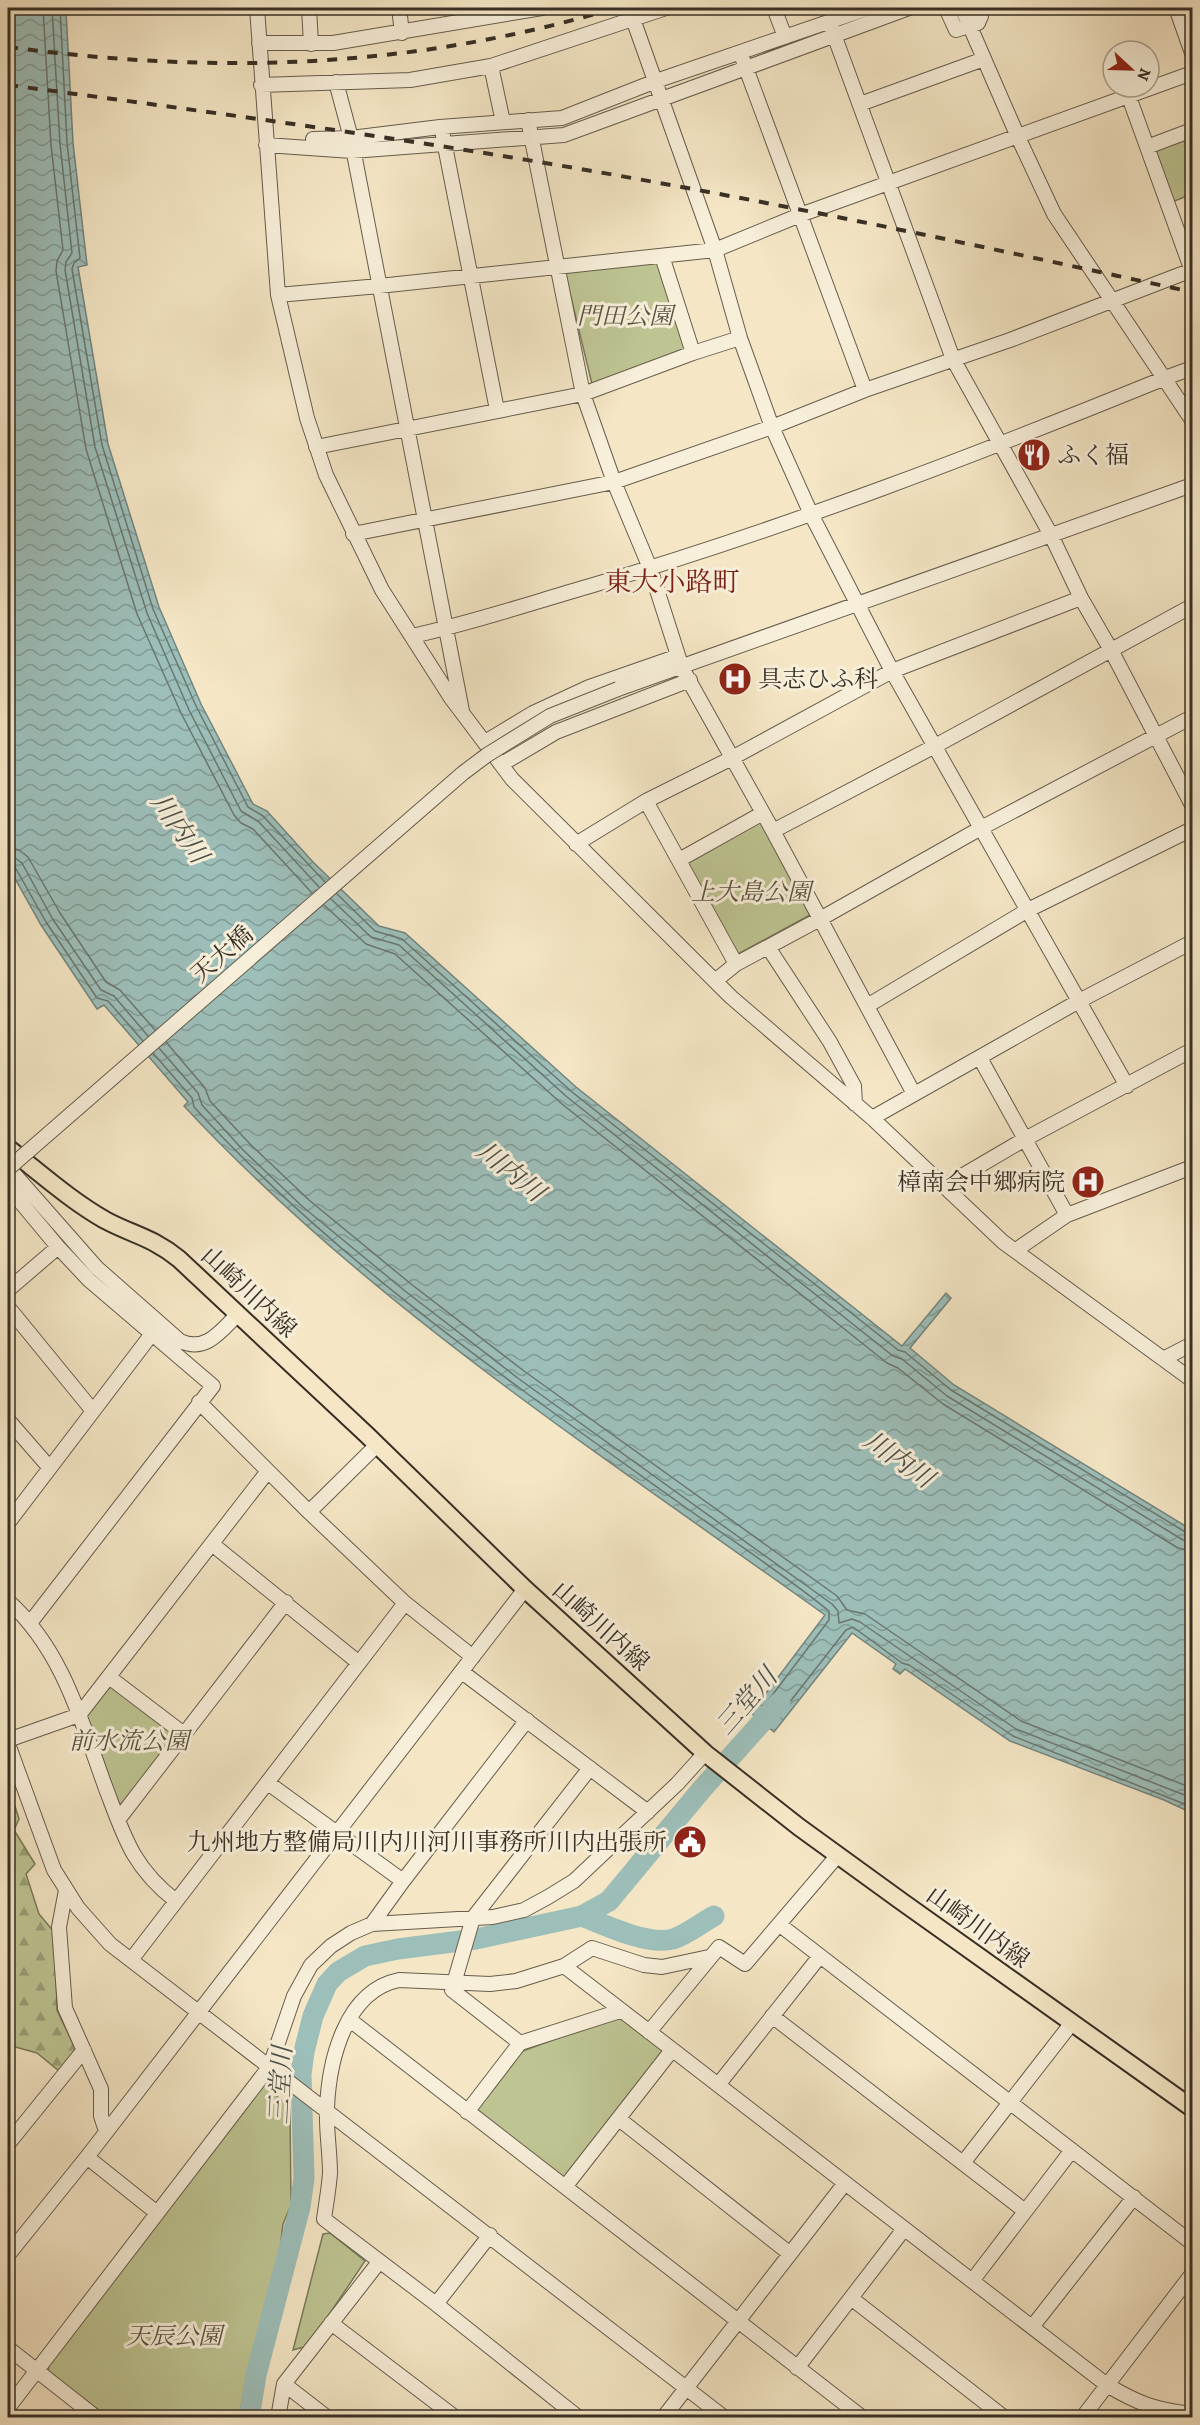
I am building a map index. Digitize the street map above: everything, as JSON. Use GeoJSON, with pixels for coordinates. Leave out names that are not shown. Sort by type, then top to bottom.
{"type":"FeatureCollection","features":[{"type":"Feature","properties":{"kind":"main road","name":"山崎川内線"},"geometry":{"type":"LineString","coordinates":[[8,1148],[77,1202],[105,1219],[146,1237],[166,1249],[377,1445],[525,1589],[734,1777],[1071,2024],[1192,2108]]}},
{"type":"Feature","properties":{"kind":"street"},"geometry":{"type":"LineString","coordinates":[[257,8],[278,295],[296,376],[316,447],[353,534],[382,590],[463,713],[512,778],[715,981],[872,1118],[1002,1242],[1192,1380]]}},
{"type":"Feature","properties":{"kind":"street"},"geometry":{"type":"LineString","coordinates":[[309,8],[310,44]]}},
{"type":"Feature","properties":{"kind":"street"},"geometry":{"type":"LineString","coordinates":[[399,8],[402,33]]}},
{"type":"Feature","properties":{"kind":"street"},"geometry":{"type":"LineString","coordinates":[[259,43],[333,43],[402,33],[483,13],[542,8]]}},
{"type":"Feature","properties":{"kind":"street"},"geometry":{"type":"LineString","coordinates":[[261,85],[410,80],[491,66],[666,8]]}},
{"type":"Feature","properties":{"kind":"street"},"geometry":{"type":"LineString","coordinates":[[774,8],[785,37]]}},
{"type":"Feature","properties":{"kind":"street"},"geometry":{"type":"LineString","coordinates":[[352,145],[441,127],[562,118],[656,81],[869,8]]}},
{"type":"Feature","properties":{"kind":"street"},"geometry":{"type":"LineString","coordinates":[[266,145],[287,140],[352,145],[446,144],[564,135],[909,8]]}},
{"type":"Feature","properties":{"kind":"street"},"geometry":{"type":"LineString","coordinates":[[946,8],[956,30],[978,23],[981,16],[977,8]]}},
{"type":"Feature","properties":{"kind":"street"},"geometry":{"type":"LineString","coordinates":[[962,8],[1054,214],[1192,420]]}},
{"type":"Feature","properties":{"kind":"street"},"geometry":{"type":"LineString","coordinates":[[1176,8],[1192,53]]}},
{"type":"Feature","properties":{"kind":"street"},"geometry":{"type":"LineString","coordinates":[[633,19],[715,250],[740,338],[772,427],[811,514],[892,671],[1127,1086]]}},
{"type":"Feature","properties":{"kind":"street"},"geometry":{"type":"LineString","coordinates":[[829,21],[953,359],[999,446],[1051,535],[1080,598],[1111,650],[1192,805]]}},
{"type":"Feature","properties":{"kind":"street"},"geometry":{"type":"LineString","coordinates":[[740,52],[865,390]]}},
{"type":"Feature","properties":{"kind":"street"},"geometry":{"type":"LineString","coordinates":[[860,104],[984,59]]}},
{"type":"Feature","properties":{"kind":"street"},"geometry":{"type":"LineString","coordinates":[[491,66],[503,122]]}},
{"type":"Feature","properties":{"kind":"street"},"geometry":{"type":"LineString","coordinates":[[1161,85],[1192,73]]}},
{"type":"Feature","properties":{"kind":"street"},"geometry":{"type":"LineString","coordinates":[[336,82],[352,145],[463,713]]}},
{"type":"Feature","properties":{"kind":"street"},"geometry":{"type":"LineString","coordinates":[[278,295],[715,250],[800,215],[1123,99]]}},
{"type":"Feature","properties":{"kind":"street"},"geometry":{"type":"LineString","coordinates":[[353,534],[615,482],[772,427],[865,390],[1010,340],[1192,271],[1130,99]]}},
{"type":"Feature","properties":{"kind":"street"},"geometry":{"type":"LineString","coordinates":[[528,120],[583,394],[650,568],[680,662],[764,813],[914,1094]]}},
{"type":"Feature","properties":{"kind":"street"},"geometry":{"type":"LineString","coordinates":[[441,127],[497,410]]}},
{"type":"Feature","properties":{"kind":"street"},"geometry":{"type":"LineString","coordinates":[[1147,147],[1192,130]]}},
{"type":"Feature","properties":{"kind":"street"},"geometry":{"type":"LineString","coordinates":[[662,256],[693,353]]}},
{"type":"Feature","properties":{"kind":"street"},"geometry":{"type":"LineString","coordinates":[[316,447],[583,394],[740,338]]}},
{"type":"Feature","properties":{"kind":"street"},"geometry":{"type":"LineString","coordinates":[[412,636],[447,628],[650,568],[811,514],[999,446],[1192,368]]}},
{"type":"Feature","properties":{"kind":"street"},"geometry":{"type":"LineString","coordinates":[[485,742],[532,713],[589,687],[680,662],[858,605],[1192,485]]}},
{"type":"Feature","properties":{"kind":"street"},"geometry":{"type":"LineString","coordinates":[[576,844],[646,801],[732,758],[892,671],[1080,598]]}},
{"type":"Feature","properties":{"kind":"street"},"geometry":{"type":"LineString","coordinates":[[773,831],[1192,606]]}},
{"type":"Feature","properties":{"kind":"street","name":"天大橋"},"geometry":{"type":"LineString","coordinates":[[8,1169],[463,773],[487,755],[550,716],[680,662]]}},
{"type":"Feature","properties":{"kind":"street"},"geometry":{"type":"LineString","coordinates":[[502,764],[556,732],[690,681]]}},
{"type":"Feature","properties":{"kind":"street"},"geometry":{"type":"LineString","coordinates":[[715,981],[736,964],[981,828],[1156,738],[1192,717]]}},
{"type":"Feature","properties":{"kind":"street"},"geometry":{"type":"LineString","coordinates":[[646,801],[736,964]]}},
{"type":"Feature","properties":{"kind":"street"},"geometry":{"type":"LineString","coordinates":[[678,860],[764,813]]}},
{"type":"Feature","properties":{"kind":"street"},"geometry":{"type":"LineString","coordinates":[[867,1006],[1028,910],[1192,829]]}},
{"type":"Feature","properties":{"kind":"street"},"geometry":{"type":"LineString","coordinates":[[872,1118],[1079,1001],[1192,942]]}},
{"type":"Feature","properties":{"kind":"street"},"geometry":{"type":"LineString","coordinates":[[768,947],[830,1042],[854,1086],[855,1104]]}},
{"type":"Feature","properties":{"kind":"street"},"geometry":{"type":"LineString","coordinates":[[943,1187],[1025,1139],[1192,1050]]}},
{"type":"Feature","properties":{"kind":"street"},"geometry":{"type":"LineString","coordinates":[[980,1058],[1067,1215]]}},
{"type":"Feature","properties":{"kind":"street"},"geometry":{"type":"LineString","coordinates":[[1016,1250],[1067,1215],[1192,1167]]}},
{"type":"Feature","properties":{"kind":"street"},"geometry":{"type":"LineString","coordinates":[[8,1169],[97,1268],[172,1336],[187,1345],[202,1345],[211,1340],[238,1314]]}},
{"type":"Feature","properties":{"kind":"street"},"geometry":{"type":"LineString","coordinates":[[9,1192],[89,1280],[213,1386],[30,1623]]}},
{"type":"Feature","properties":{"kind":"street"},"geometry":{"type":"LineString","coordinates":[[8,1290],[58,1247]]}},
{"type":"Feature","properties":{"kind":"street"},"geometry":{"type":"LineString","coordinates":[[8,1307],[93,1411]]}},
{"type":"Feature","properties":{"kind":"street"},"geometry":{"type":"LineString","coordinates":[[8,1522],[152,1335]]}},
{"type":"Feature","properties":{"kind":"street"},"geometry":{"type":"LineString","coordinates":[[1163,1359],[1192,1344]]}},
{"type":"Feature","properties":{"kind":"street"},"geometry":{"type":"LineString","coordinates":[[199,1402],[309,1512],[405,1603],[473,1657]]}},
{"type":"Feature","properties":{"kind":"street"},"geometry":{"type":"LineString","coordinates":[[8,1420],[49,1467]]}},
{"type":"Feature","properties":{"kind":"street"},"geometry":{"type":"LineString","coordinates":[[309,1512],[377,1445]]}},
{"type":"Feature","properties":{"kind":"street"},"geometry":{"type":"LineString","coordinates":[[268,1471],[79,1715],[8,1742],[54,1870],[90,1923],[131,1960],[725,2418]]}},
{"type":"Feature","properties":{"kind":"street"},"geometry":{"type":"LineString","coordinates":[[212,1544],[359,1663]]}},
{"type":"Feature","properties":{"kind":"street"},"geometry":{"type":"LineString","coordinates":[[8,2255],[337,1835],[525,1589]]}},
{"type":"Feature","properties":{"kind":"street"},"geometry":{"type":"LineString","coordinates":[[8,1601],[30,1623],[59,1666],[125,1841],[140,1864],[176,1901]]}},
{"type":"Feature","properties":{"kind":"street"},"geometry":{"type":"LineString","coordinates":[[118,1820],[286,1602]]}},
{"type":"Feature","properties":{"kind":"street"},"geometry":{"type":"LineString","coordinates":[[131,1960],[405,1603]]}},
{"type":"Feature","properties":{"kind":"street"},"geometry":{"type":"LineString","coordinates":[[462,1672],[648,1812]]}},
{"type":"Feature","properties":{"kind":"street"},"geometry":{"type":"LineString","coordinates":[[109,1677],[184,1734]]}},
{"type":"Feature","properties":{"kind":"street"},"geometry":{"type":"LineString","coordinates":[[372,1924],[527,1720]]}},
{"type":"Feature","properties":{"kind":"street"},"geometry":{"type":"LineString","coordinates":[[8,2408],[273,2068],[294,1996],[311,1965],[331,1946],[351,1933],[372,1924],[472,1923],[524,1910],[573,1881],[648,1812],[705,1753]]}},
{"type":"Feature","properties":{"kind":"street"},"geometry":{"type":"LineString","coordinates":[[520,2043],[452,1990],[472,1923],[590,1768]]}},
{"type":"Feature","properties":{"kind":"street"},"geometry":{"type":"LineString","coordinates":[[268,1783],[403,1881]]}},
{"type":"Feature","properties":{"kind":"street"},"geometry":{"type":"LineString","coordinates":[[649,2032],[719,1947],[745,1964],[838,1855]]}},
{"type":"Feature","properties":{"kind":"street"},"geometry":{"type":"LineString","coordinates":[[66,1890],[59,1928],[64,2008],[102,2089],[101,2116],[106,2131]]}},
{"type":"Feature","properties":{"kind":"street"},"geometry":{"type":"LineString","coordinates":[[780,1925],[1192,2243]]}},
{"type":"Feature","properties":{"kind":"street"},"geometry":{"type":"LineString","coordinates":[[572,2415],[436,2304],[324,2219],[330,2174],[325,2109],[335,2056],[350,2020],[368,1994],[389,1982],[455,1980],[490,1984],[516,1982],[564,1966],[592,1948],[644,1965],[662,1967],[709,1957]]}},
{"type":"Feature","properties":{"kind":"street"},"geometry":{"type":"LineString","coordinates":[[718,2085],[820,1956]]}},
{"type":"Feature","properties":{"kind":"street"},"geometry":{"type":"LineString","coordinates":[[564,1966],[1107,2385],[1135,2402],[1158,2410],[1191,2414]]}},
{"type":"Feature","properties":{"kind":"street"},"geometry":{"type":"LineString","coordinates":[[467,2112],[520,2043],[620,2011]]}},
{"type":"Feature","properties":{"kind":"street"},"geometry":{"type":"LineString","coordinates":[[772,2016],[1025,2211]]}},
{"type":"Feature","properties":{"kind":"street"},"geometry":{"type":"LineString","coordinates":[[350,2020],[863,2418]]}},
{"type":"Feature","properties":{"kind":"street"},"geometry":{"type":"LineString","coordinates":[[963,2163],[1071,2024]]}},
{"type":"Feature","properties":{"kind":"street"},"geometry":{"type":"LineString","coordinates":[[8,2144],[84,2050]]}},
{"type":"Feature","properties":{"kind":"street"},"geometry":{"type":"LineString","coordinates":[[566,2187],[672,2050]]}},
{"type":"Feature","properties":{"kind":"street"},"geometry":{"type":"LineString","coordinates":[[619,2119],[789,2253]]}},
{"type":"Feature","properties":{"kind":"street"},"geometry":{"type":"LineString","coordinates":[[972,2281],[1072,2150]]}},
{"type":"Feature","properties":{"kind":"street"},"geometry":{"type":"LineString","coordinates":[[87,2157],[158,2213]]}},
{"type":"Feature","properties":{"kind":"street"},"geometry":{"type":"LineString","coordinates":[[663,2418],[845,2183]]}},
{"type":"Feature","properties":{"kind":"street"},"geometry":{"type":"LineString","coordinates":[[1032,2327],[1134,2198]]}},
{"type":"Feature","properties":{"kind":"street"},"geometry":{"type":"LineString","coordinates":[[797,2368],[904,2229]]}},
{"type":"Feature","properties":{"kind":"street"},"geometry":{"type":"LineString","coordinates":[[436,2304],[490,2235]]}},
{"type":"Feature","properties":{"kind":"street"},"geometry":{"type":"LineString","coordinates":[[278,2418],[284,2384],[379,2262]]}},
{"type":"Feature","properties":{"kind":"street"},"geometry":{"type":"LineString","coordinates":[[1082,2418],[1192,2274]]}},
{"type":"Feature","properties":{"kind":"street"},"geometry":{"type":"LineString","coordinates":[[851,2298],[1005,2418]]}},
{"type":"Feature","properties":{"kind":"street"},"geometry":{"type":"LineString","coordinates":[[331,2323],[456,2418]]}},
{"type":"Feature","properties":{"kind":"street"},"geometry":{"type":"LineString","coordinates":[[8,2348],[98,2418]]}},
{"type":"Feature","properties":{"kind":"street"},"geometry":{"type":"LineString","coordinates":[[284,2384],[328,2418]]}},
{"type":"Feature","properties":{"kind":"green space"},"geometry":{"type":"Polygon","coordinates":[[[1192,133],[1192,194],[1172,202],[1153,153],[1156,147],[1192,133]]]}},
{"type":"Feature","properties":{"kind":"green space","name":"門田公園"},"geometry":{"type":"Polygon","coordinates":[[[659,262],[687,349],[592,384],[565,273],[659,262]]]}},
{"type":"Feature","properties":{"kind":"green space","name":"上大島公園"},"geometry":{"type":"Polygon","coordinates":[[[760,820],[810,915],[738,954],[686,861],[760,820]]]}},
{"type":"Feature","properties":{"kind":"green space","name":"前水流公園"},"geometry":{"type":"Polygon","coordinates":[[[114,1686],[174,1733],[175,1739],[123,1805],[116,1804],[86,1719],[96,1699],[114,1686]]]}},
{"type":"Feature","properties":{"kind":"green space"},"geometry":{"type":"Polygon","coordinates":[[[8,1784],[19,1819],[14,1830],[35,1864],[26,1874],[39,1914],[55,1933],[57,2010],[76,2050],[59,2071],[37,2053],[8,2045],[8,1784]]]}},
{"type":"Feature","properties":{"kind":"green space"},"geometry":{"type":"Polygon","coordinates":[[[616,2017],[623,2017],[665,2050],[567,2177],[562,2178],[477,2113],[477,2106],[520,2052],[616,2017]]]}},
{"type":"Feature","properties":{"kind":"green space","name":"天辰公園"},"geometry":{"type":"Polygon","coordinates":[[[264,2085],[290,2108],[291,2205],[283,2224],[279,2257],[247,2377],[239,2417],[108,2417],[48,2372],[49,2364],[264,2085]]]}},
{"type":"Feature","properties":{"kind":"green space"},"geometry":{"type":"Polygon","coordinates":[[[330,2233],[365,2261],[308,2346],[293,2350],[323,2234],[330,2233]]]}},
{"type":"Feature","properties":{"kind":"water","name":"川内川"},"geometry":{"type":"Polygon","coordinates":[[[8,8],[63,8],[66,10],[73,143],[87,265],[78,267],[108,444],[159,607],[201,704],[253,804],[267,811],[313,862],[379,926],[405,933],[576,1087],[902,1346],[946,1293],[951,1298],[910,1348],[954,1385],[1192,1530],[1192,1813],[1010,1741],[905,1669],[900,1674],[893,1669],[896,1664],[852,1633],[774,1732],[751,1713],[825,1615],[491,1376],[331,1247],[256,1179],[184,1106],[188,1102],[104,1005],[97,1009],[41,925],[8,866],[8,8]]]}},
{"type":"Feature","properties":{"kind":"waterway","name":"三堂川"},"geometry":{"type":"LineString","coordinates":[[249,2418],[256,2375],[300,2207],[304,2178],[301,2075],[313,2016],[327,1984],[338,1972],[365,1956],[398,1949],[476,1939],[582,1916],[609,1901],[702,1789],[780,1702]]}},
{"type":"Feature","properties":{"kind":"waterway","name":"三堂川"},"geometry":{"type":"LineString","coordinates":[[582,1916],[614,1929],[652,1940],[673,1939],[714,1916]]}},
{"type":"Feature","properties":{"kind":"railway"},"geometry":{"type":"LineString","coordinates":[[8,47],[86,56],[163,61],[239,63],[314,61],[389,55],[464,44],[540,28],[616,8]]}},
{"type":"Feature","properties":{"kind":"railway"},"geometry":{"type":"LineString","coordinates":[[8,85],[337,130],[583,169],[863,222],[1192,292]]}},
{"type":"Feature","properties":{"kind":"place","name":"ふく福"},"geometry":{"type":"Point","coordinates":[1034,455]}},
{"type":"Feature","properties":{"kind":"place","name":"具志ひふ科"},"geometry":{"type":"Point","coordinates":[735,679]}},
{"type":"Feature","properties":{"kind":"place","name":"樟南会中郷病院"},"geometry":{"type":"Point","coordinates":[1088,1182]}},
{"type":"Feature","properties":{"kind":"place","name":"九州地方整備局川内川河川事務所川内出張所"},"geometry":{"type":"Point","coordinates":[690,1842]}},
{"type":"Feature","properties":{"kind":"district","name":"東大小路町"},"geometry":{"type":"Point","coordinates":[672,582]}}]}
